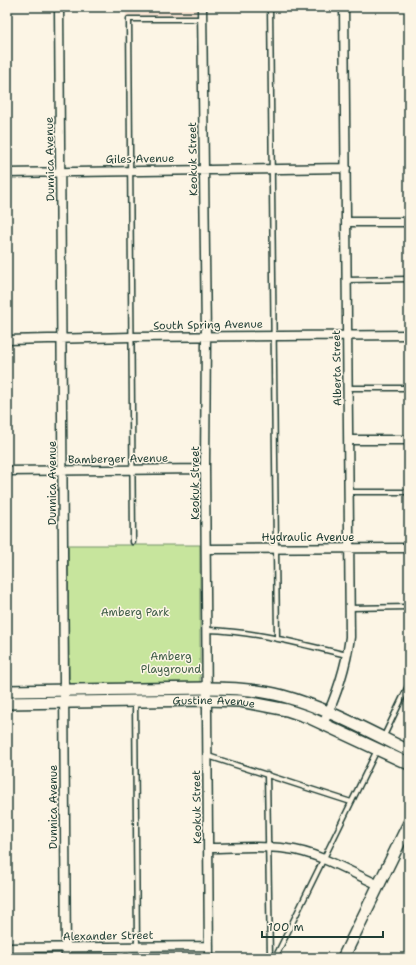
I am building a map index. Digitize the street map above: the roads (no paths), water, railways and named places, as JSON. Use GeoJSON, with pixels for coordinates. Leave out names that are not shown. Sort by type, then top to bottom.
{"type":"FeatureCollection","features":[{"type":"Feature","properties":{"kind":"street","name":"Dunnica Avenue"},"geometry":{"type":"LineString","coordinates":[[59,7],[66,958]]}},
{"type":"Feature","properties":{"kind":"street","name":"Keokuk Street"},"geometry":{"type":"LineString","coordinates":[[202,7],[206,336],[205,469],[209,958]]}},
{"type":"Feature","properties":{"kind":"street","name":"Alberta Street"},"geometry":{"type":"LineString","coordinates":[[323,724],[329,712],[347,655],[350,637],[344,7]]}},
{"type":"Feature","properties":{"kind":"street","name":"Giles Avenue"},"geometry":{"type":"LineString","coordinates":[[7,172],[346,168]]}},
{"type":"Feature","properties":{"kind":"street"},"geometry":{"type":"LineString","coordinates":[[346,222],[409,222]]}},
{"type":"Feature","properties":{"kind":"street","name":"South Spring Avenue"},"geometry":{"type":"LineString","coordinates":[[7,340],[273,335],[409,335]]}},
{"type":"Feature","properties":{"kind":"street"},"geometry":{"type":"LineString","coordinates":[[348,440],[409,440]]}},
{"type":"Feature","properties":{"kind":"street","name":"Bamberger Avenue"},"geometry":{"type":"LineString","coordinates":[[7,471],[205,469]]}},
{"type":"Feature","properties":{"kind":"street","name":"Hydraulic Avenue"},"geometry":{"type":"LineString","coordinates":[[206,549],[409,548]]}},
{"type":"Feature","properties":{"kind":"street","name":"Gustine Avenue"},"geometry":{"type":"LineString","coordinates":[[7,692],[207,688],[261,691],[282,696],[329,712],[409,751]]}},
{"type":"Feature","properties":{"kind":"street","name":"Gustine Avenue"},"geometry":{"type":"LineString","coordinates":[[7,703],[207,700],[240,701],[264,704],[308,717],[409,764]]}},
{"type":"Feature","properties":{"kind":"street"},"geometry":{"type":"LineString","coordinates":[[343,958],[409,823]]}},
{"type":"Feature","properties":{"kind":"street"},"geometry":{"type":"LineString","coordinates":[[208,848],[268,847],[306,852],[379,885]]}},
{"type":"Feature","properties":{"kind":"street","name":"Alexander Street"},"geometry":{"type":"LineString","coordinates":[[7,948],[209,946]]}},
{"type":"Feature","properties":{"kind":"lane"},"geometry":{"type":"LineString","coordinates":[[270,7],[277,638]]}},
{"type":"Feature","properties":{"kind":"lane"},"geometry":{"type":"LineString","coordinates":[[133,542],[129,19],[202,19]]}},
{"type":"Feature","properties":{"kind":"lane"},"geometry":{"type":"LineString","coordinates":[[347,280],[409,279]]}},
{"type":"Feature","properties":{"kind":"lane"},"geometry":{"type":"LineString","coordinates":[[348,388],[409,388]]}},
{"type":"Feature","properties":{"kind":"lane"},"geometry":{"type":"LineString","coordinates":[[349,492],[409,492]]}},
{"type":"Feature","properties":{"kind":"lane"},"geometry":{"type":"LineString","coordinates":[[350,608],[409,607]]}},
{"type":"Feature","properties":{"kind":"lane"},"geometry":{"type":"LineString","coordinates":[[207,630],[246,633],[277,638],[347,655]]}},
{"type":"Feature","properties":{"kind":"lane"},"geometry":{"type":"LineString","coordinates":[[383,738],[409,684]]}},
{"type":"Feature","properties":{"kind":"lane"},"geometry":{"type":"LineString","coordinates":[[135,701],[137,947]]}},
{"type":"Feature","properties":{"kind":"lane"},"geometry":{"type":"LineString","coordinates":[[275,958],[377,750]]}},
{"type":"Feature","properties":{"kind":"lane"},"geometry":{"type":"LineString","coordinates":[[208,756],[351,802]]}},
{"type":"Feature","properties":{"kind":"lane"},"geometry":{"type":"LineString","coordinates":[[267,774],[270,958]]}},
{"type":"Feature","properties":{"kind":"park label","name":"Amberg Park"},"geometry":{"type":"Point","coordinates":[135,612]}},
{"type":"Feature","properties":{"kind":"park label","name":"Amberg Playground"},"geometry":{"type":"Point","coordinates":[171,662]}}]}
